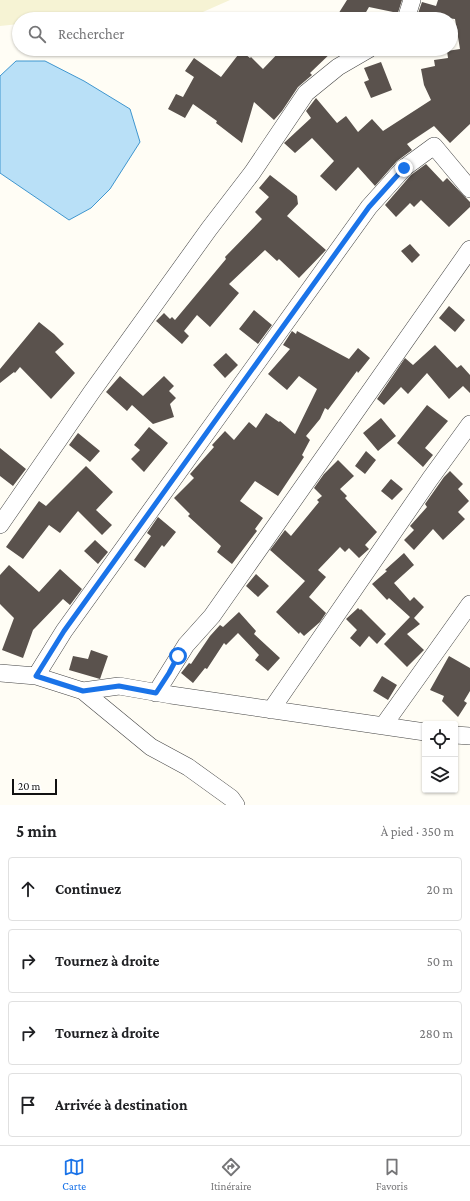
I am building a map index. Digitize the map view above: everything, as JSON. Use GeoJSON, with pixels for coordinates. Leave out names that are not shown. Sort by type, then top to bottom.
{"type":"FeatureCollection","features":[{"type":"Feature","properties":{"kind":"street"},"geometry":{"type":"LineString","coordinates":[[408,12],[412,0]]}},
{"type":"Feature","properties":{"kind":"street"},"geometry":{"type":"LineString","coordinates":[[0,525],[95,387],[209,229],[252,173],[306,93],[338,67],[357,56]]}},
{"type":"Feature","properties":{"kind":"street"},"geometry":{"type":"LineString","coordinates":[[36,676],[64,631],[369,207],[404,168],[434,146],[470,189]]}},
{"type":"Feature","properties":{"kind":"street"},"geometry":{"type":"LineString","coordinates":[[156,693],[186,645],[212,616],[470,249]]}},
{"type":"Feature","properties":{"kind":"street"},"geometry":{"type":"LineString","coordinates":[[271,710],[430,479],[470,424]]}},
{"type":"Feature","properties":{"kind":"street"},"geometry":{"type":"LineString","coordinates":[[383,726],[470,604]]}},
{"type":"Feature","properties":{"kind":"street"},"geometry":{"type":"LineString","coordinates":[[0,674],[36,676],[83,691],[151,747],[188,767],[231,798],[236,805]]}},
{"type":"Feature","properties":{"kind":"street"},"geometry":{"type":"LineString","coordinates":[[83,691],[119,686],[156,693],[422,732]]}},
{"type":"Feature","properties":{"kind":"street"},"geometry":{"type":"LineString","coordinates":[[458,735],[470,736]]}},
{"type":"Feature","properties":{"kind":"shaded area"},"geometry":{"type":"Polygon","coordinates":[[[0,0],[230,0],[203,12],[12,12],[12,25],[0,26],[0,0]]]}},
{"type":"Feature","properties":{"kind":"water"},"geometry":{"type":"Polygon","coordinates":[[[16,61],[45,61],[84,81],[130,109],[140,142],[110,189],[91,208],[69,220],[0,173],[0,76],[16,61]]]}},
{"type":"Feature","properties":{"kind":"building"},"geometry":{"type":"Polygon","coordinates":[[[347,0],[402,0],[398,12],[369,7],[366,12],[339,12],[347,0]]]}},
{"type":"Feature","properties":{"kind":"building"},"geometry":{"type":"Polygon","coordinates":[[[438,0],[470,0],[470,124],[450,143],[434,126],[407,144],[412,150],[397,161],[375,186],[358,167],[336,191],[320,176],[334,161],[312,138],[295,153],[284,143],[311,118],[306,111],[316,98],[337,123],[346,116],[358,132],[372,119],[383,131],[431,100],[424,85],[421,69],[435,66],[434,60],[448,58],[448,56],[458,56],[458,49],[460,49],[458,37],[458,12],[418,12],[422,2],[436,6],[438,0]]]}},
{"type":"Feature","properties":{"kind":"building"},"geometry":{"type":"Polygon","coordinates":[[[237,56],[251,57],[263,69],[275,56],[328,56],[310,73],[312,75],[298,87],[274,120],[254,102],[242,143],[216,123],[217,121],[193,104],[185,118],[168,109],[176,94],[183,97],[194,77],[185,71],[194,58],[221,77],[237,56]]]}},
{"type":"Feature","properties":{"kind":"building"},"geometry":{"type":"Polygon","coordinates":[[[381,62],[392,90],[371,98],[364,82],[369,80],[364,68],[381,62]]]}},
{"type":"Feature","properties":{"kind":"building"},"geometry":{"type":"Polygon","coordinates":[[[426,164],[443,182],[447,178],[470,202],[470,207],[449,227],[421,200],[414,207],[410,203],[396,217],[385,205],[411,175],[426,164]]]}},
{"type":"Feature","properties":{"kind":"building"},"geometry":{"type":"Polygon","coordinates":[[[270,175],[297,196],[298,204],[287,216],[326,250],[299,278],[279,259],[277,261],[265,250],[229,284],[239,293],[210,327],[197,315],[184,331],[189,336],[182,344],[156,321],[164,313],[170,319],[172,317],[175,320],[226,259],[225,257],[262,219],[255,212],[269,197],[259,188],[270,175]]]}},
{"type":"Feature","properties":{"kind":"building"},"geometry":{"type":"Polygon","coordinates":[[[410,244],[420,255],[412,263],[401,251],[410,244]]]}},
{"type":"Feature","properties":{"kind":"building"},"geometry":{"type":"Polygon","coordinates":[[[449,306],[465,320],[455,332],[439,318],[449,306]]]}},
{"type":"Feature","properties":{"kind":"building"},"geometry":{"type":"Polygon","coordinates":[[[254,310],[272,325],[258,344],[239,329],[254,310]]]}},
{"type":"Feature","properties":{"kind":"building"},"geometry":{"type":"Polygon","coordinates":[[[39,322],[64,344],[55,352],[75,373],[51,399],[20,367],[15,373],[14,372],[0,383],[0,369],[39,322]]]}},
{"type":"Feature","properties":{"kind":"building"},"geometry":{"type":"Polygon","coordinates":[[[292,331],[296,334],[297,331],[349,359],[358,348],[370,358],[358,373],[357,371],[328,410],[325,408],[320,419],[306,436],[310,440],[302,455],[304,457],[278,496],[255,481],[240,501],[263,518],[255,529],[257,531],[232,564],[217,552],[221,546],[188,516],[190,514],[174,498],[194,478],[190,474],[214,447],[212,445],[225,431],[234,440],[249,422],[256,428],[266,413],[279,422],[280,421],[295,434],[317,389],[299,376],[287,390],[268,374],[290,349],[283,345],[292,331]]]}},
{"type":"Feature","properties":{"kind":"building"},"geometry":{"type":"Polygon","coordinates":[[[435,345],[457,368],[461,365],[470,375],[470,393],[463,386],[449,399],[427,373],[408,394],[401,387],[384,405],[377,399],[405,358],[413,365],[435,345]]]}},
{"type":"Feature","properties":{"kind":"building"},"geometry":{"type":"Polygon","coordinates":[[[226,353],[238,365],[225,378],[213,365],[226,353]]]}},
{"type":"Feature","properties":{"kind":"building"},"geometry":{"type":"Polygon","coordinates":[[[120,376],[143,396],[164,376],[174,386],[169,391],[176,398],[170,404],[174,417],[153,424],[132,405],[127,411],[106,392],[120,376]]]}},
{"type":"Feature","properties":{"kind":"building"},"geometry":{"type":"Polygon","coordinates":[[[427,405],[448,421],[425,448],[433,455],[423,467],[397,443],[427,405]]]}},
{"type":"Feature","properties":{"kind":"building"},"geometry":{"type":"Polygon","coordinates":[[[381,418],[396,436],[378,451],[363,433],[381,418]]]}},
{"type":"Feature","properties":{"kind":"building"},"geometry":{"type":"Polygon","coordinates":[[[149,427],[168,443],[144,472],[131,459],[140,450],[134,445],[149,427]]]}},
{"type":"Feature","properties":{"kind":"building"},"geometry":{"type":"Polygon","coordinates":[[[78,433],[100,451],[90,462],[69,445],[78,433]]]}},
{"type":"Feature","properties":{"kind":"building"},"geometry":{"type":"Polygon","coordinates":[[[0,448],[26,469],[13,486],[0,476],[0,448]]]}},
{"type":"Feature","properties":{"kind":"building"},"geometry":{"type":"Polygon","coordinates":[[[366,451],[376,460],[365,474],[355,466],[366,451]]]}},
{"type":"Feature","properties":{"kind":"building"},"geometry":{"type":"Polygon","coordinates":[[[338,460],[354,476],[340,489],[347,496],[345,498],[377,532],[365,545],[369,549],[359,558],[349,548],[345,552],[340,547],[318,570],[326,577],[309,597],[326,613],[320,622],[304,636],[300,632],[299,634],[276,612],[305,581],[270,550],[285,530],[291,536],[319,502],[317,500],[322,496],[314,488],[324,474],[338,460]]]}},
{"type":"Feature","properties":{"kind":"building"},"geometry":{"type":"Polygon","coordinates":[[[86,466],[113,492],[96,510],[112,525],[102,535],[78,511],[60,533],[49,525],[23,559],[6,547],[39,501],[46,506],[86,466]]]}},
{"type":"Feature","properties":{"kind":"building"},"geometry":{"type":"Polygon","coordinates":[[[450,471],[463,484],[458,489],[469,501],[458,512],[465,519],[443,540],[433,529],[414,550],[404,540],[414,530],[410,526],[427,507],[425,504],[450,471]]]}},
{"type":"Feature","properties":{"kind":"building"},"geometry":{"type":"Polygon","coordinates":[[[391,479],[403,489],[392,500],[381,491],[391,479]]]}},
{"type":"Feature","properties":{"kind":"building"},"geometry":{"type":"Polygon","coordinates":[[[158,517],[176,532],[164,547],[162,545],[145,568],[134,560],[151,536],[147,533],[158,517]]]}},
{"type":"Feature","properties":{"kind":"building"},"geometry":{"type":"Polygon","coordinates":[[[95,540],[108,552],[98,564],[84,551],[95,540]]]}},
{"type":"Feature","properties":{"kind":"building"},"geometry":{"type":"Polygon","coordinates":[[[404,553],[414,565],[394,583],[410,601],[414,597],[424,607],[414,618],[420,624],[407,634],[424,650],[407,667],[384,644],[410,617],[389,598],[387,600],[372,584],[404,553]]]}},
{"type":"Feature","properties":{"kind":"building"},"geometry":{"type":"Polygon","coordinates":[[[9,565],[39,592],[60,569],[82,589],[70,605],[63,599],[33,630],[23,658],[2,650],[14,618],[0,604],[0,575],[9,565]]]}},
{"type":"Feature","properties":{"kind":"building"},"geometry":{"type":"Polygon","coordinates":[[[256,574],[269,586],[258,597],[246,586],[256,574]]]}},
{"type":"Feature","properties":{"kind":"building"},"geometry":{"type":"Polygon","coordinates":[[[358,608],[360,610],[361,609],[386,634],[377,644],[369,636],[360,647],[350,638],[357,630],[346,619],[358,608]]]}},
{"type":"Feature","properties":{"kind":"building"},"geometry":{"type":"Polygon","coordinates":[[[239,612],[256,631],[254,634],[280,658],[268,671],[255,660],[259,655],[238,633],[226,645],[224,643],[207,669],[205,668],[193,683],[181,673],[189,663],[191,664],[210,636],[220,625],[223,627],[239,612]]]}},
{"type":"Feature","properties":{"kind":"building"},"geometry":{"type":"Polygon","coordinates":[[[91,650],[108,656],[100,679],[69,670],[73,656],[88,659],[91,650]]]}},
{"type":"Feature","properties":{"kind":"building"},"geometry":{"type":"Polygon","coordinates":[[[449,656],[470,668],[470,691],[464,701],[467,703],[458,717],[442,701],[444,696],[430,690],[449,656]]]}},
{"type":"Feature","properties":{"kind":"building"},"geometry":{"type":"Polygon","coordinates":[[[382,676],[397,685],[388,700],[373,691],[382,676]]]}},
{"type":"Feature","properties":{"kind":"route"},"geometry":{"type":"LineString","coordinates":[[178,656],[156,693],[119,686],[83,691],[36,676],[64,631],[369,207],[404,168]]}}]}
